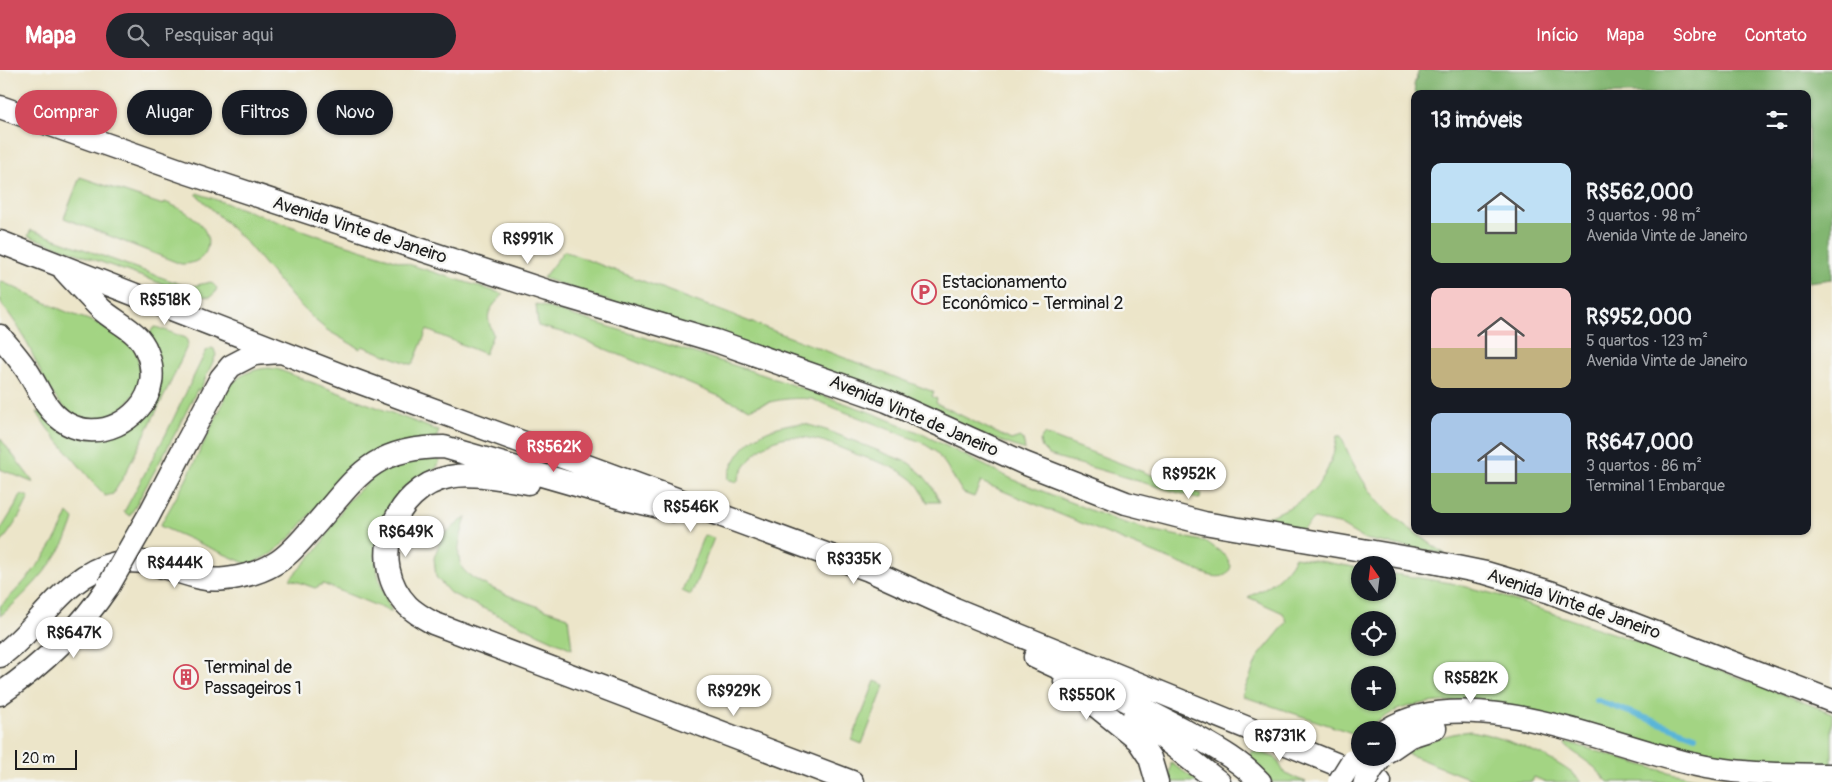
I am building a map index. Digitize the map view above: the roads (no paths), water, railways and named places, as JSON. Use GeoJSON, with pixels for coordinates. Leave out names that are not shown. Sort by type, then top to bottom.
{"type":"FeatureCollection","features":[{"type":"Feature","properties":{"kind":"street","name":"Avenida Vinte de Janeiro"},"geometry":{"type":"LineString","coordinates":[[0,107],[185,172],[546,291],[716,341],[888,401],[1024,463],[1126,504],[1204,523],[1486,573],[1550,592],[1832,700]]}},
{"type":"Feature","properties":{"kind":"street"},"geometry":{"type":"LineString","coordinates":[[0,242],[356,381],[869,570],[956,609],[1380,782]]}},
{"type":"Feature","properties":{"kind":"street"},"geometry":{"type":"LineString","coordinates":[[0,336],[24,367],[48,406],[62,420],[76,428],[93,432],[111,428],[126,420],[140,408],[152,380],[152,369],[147,351],[132,332],[102,310],[60,266]]}},
{"type":"Feature","properties":{"kind":"street"},"geometry":{"type":"LineString","coordinates":[[0,694],[47,659],[71,636],[94,608],[149,515],[221,378],[231,366],[254,354],[283,352]]}},
{"type":"Feature","properties":{"kind":"street"},"geometry":{"type":"LineString","coordinates":[[0,656],[30,630],[64,591],[89,574],[115,563],[142,561],[160,564],[202,579],[244,576],[273,565],[302,540],[354,478],[390,455],[425,447],[444,447],[626,499],[764,530]]}},
{"type":"Feature","properties":{"kind":"street"},"geometry":{"type":"LineString","coordinates":[[626,499],[492,477],[448,477],[427,485],[416,493],[401,509],[391,529],[388,541],[388,568],[397,592],[407,605],[420,616],[433,623],[852,782]]}},
{"type":"Feature","properties":{"kind":"street"},"geometry":{"type":"LineString","coordinates":[[956,609],[1030,655],[1088,698],[1138,740],[1150,758],[1157,782]]}},
{"type":"Feature","properties":{"kind":"street"},"geometry":{"type":"LineString","coordinates":[[1030,655],[1091,682],[1201,739],[1233,759],[1260,782]]}},
{"type":"Feature","properties":{"kind":"street"},"geometry":{"type":"LineString","coordinates":[[1091,682],[1219,782]]}},
{"type":"Feature","properties":{"kind":"street"},"geometry":{"type":"LineString","coordinates":[[1396,726],[1419,716],[1435,713],[1457,718],[1553,725],[1710,768],[1762,774],[1832,775]]}},
{"type":"Feature","properties":{"kind":"street"},"geometry":{"type":"LineString","coordinates":[[1396,746],[1410,736],[1457,718]]}},
{"type":"Feature","properties":{"kind":"street"},"geometry":{"type":"LineString","coordinates":[[1339,782],[1351,763]]}},
{"type":"Feature","properties":{"kind":"street"},"geometry":{"type":"LineString","coordinates":[[1365,782],[1374,766]]}},
{"type":"Feature","properties":{"kind":"waterway"},"geometry":{"type":"LineString","coordinates":[[1596,700],[1695,736]]}},
{"type":"Feature","properties":{"kind":"place","name":"Estacionamento Econômico - Terminal 2"},"geometry":{"type":"Point","coordinates":[924,292]}},
{"type":"Feature","properties":{"kind":"place","name":"Terminal de Passageiros 1"},"geometry":{"type":"Point","coordinates":[186,677]}}]}
